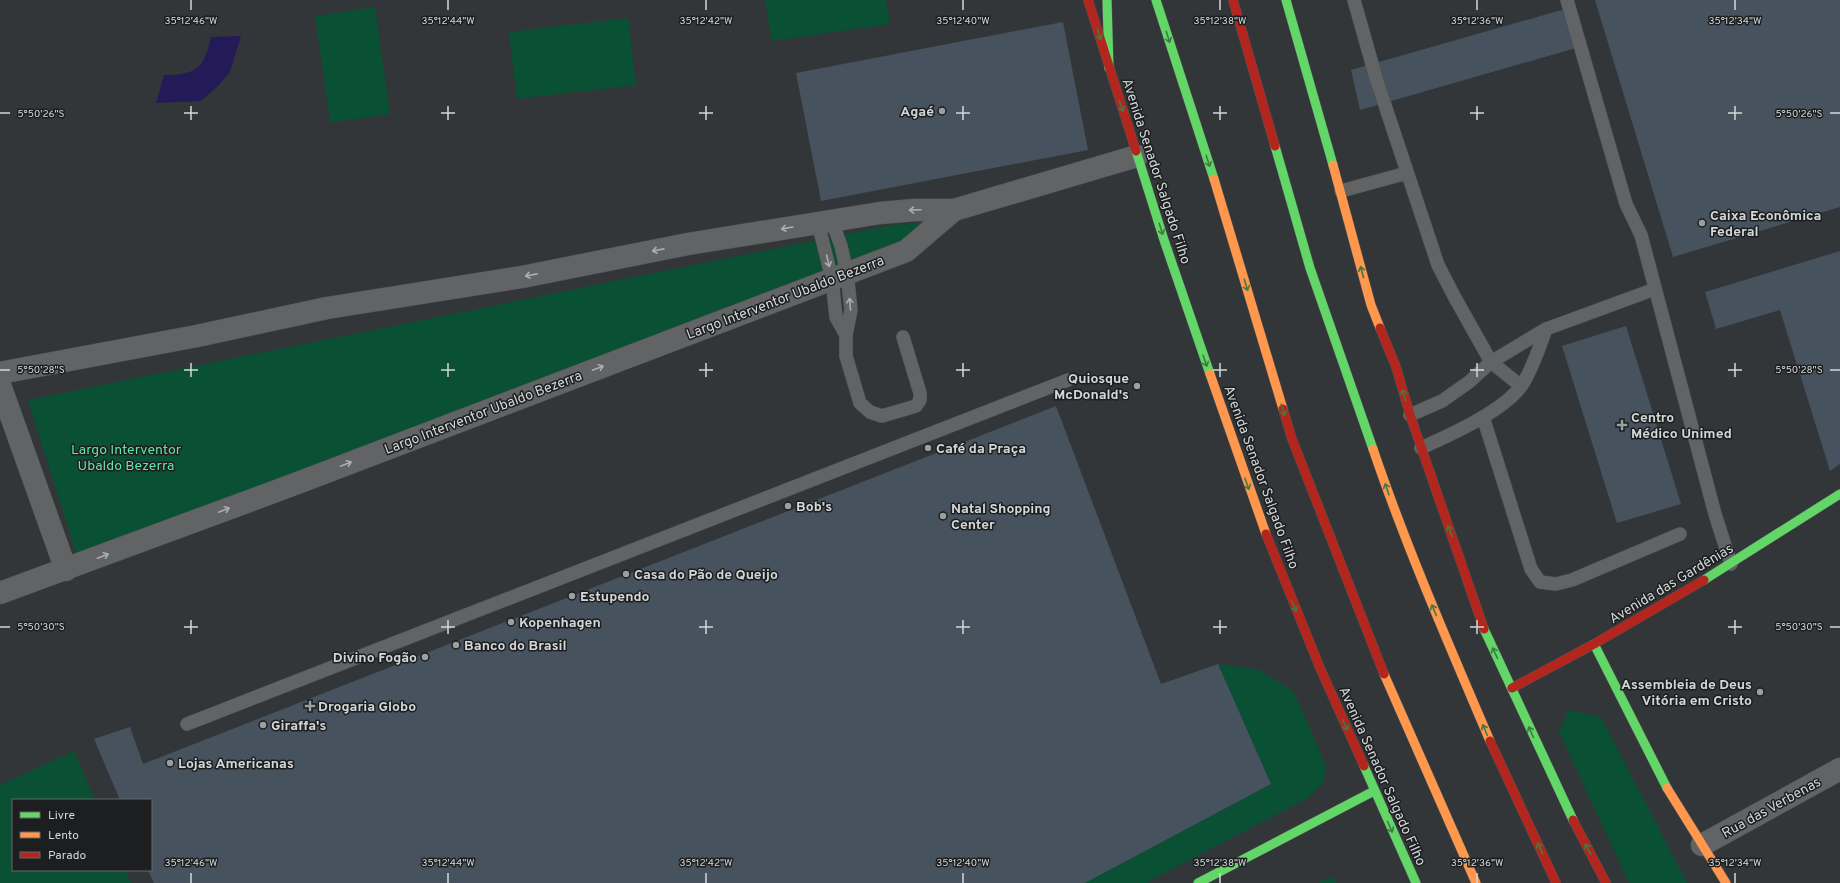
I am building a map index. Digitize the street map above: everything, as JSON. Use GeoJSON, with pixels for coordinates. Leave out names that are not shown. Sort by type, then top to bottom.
{"type":"FeatureCollection","features":[{"type":"Feature","properties":{"kind":"main road","name":"Avenida Senador Salgado Filho"},"geometry":{"type":"LineString","coordinates":[[1088,0],[1164,240],[1253,500],[1292,601],[1374,791],[1416,883]]}},
{"type":"Feature","properties":{"kind":"main road"},"geometry":{"type":"LineString","coordinates":[[1108,0],[1109,68]]}},
{"type":"Feature","properties":{"kind":"main road"},"geometry":{"type":"LineString","coordinates":[[1156,0],[1215,183],[1292,439],[1390,688],[1476,883]]}},
{"type":"Feature","properties":{"kind":"main road"},"geometry":{"type":"LineString","coordinates":[[1233,0],[1310,268],[1393,508],[1444,634],[1496,756],[1556,883]]}},
{"type":"Feature","properties":{"kind":"main road"},"geometry":{"type":"LineString","coordinates":[[1286,0],[1341,191],[1371,305],[1396,367],[1421,448],[1485,631],[1565,806],[1606,883]]}},
{"type":"Feature","properties":{"kind":"main road","name":"Avenida das Gardênias"},"geometry":{"type":"LineString","coordinates":[[1512,688],[1594,644],[1732,564],[1840,494]]}},
{"type":"Feature","properties":{"kind":"main road"},"geometry":{"type":"LineString","coordinates":[[1594,644],[1666,786],[1726,883]]}},
{"type":"Feature","properties":{"kind":"main road"},"geometry":{"type":"LineString","coordinates":[[1198,883],[1374,791]]}},
{"type":"Feature","properties":{"kind":"street","name":"Largo Interventor Ubaldo Bezerra"},"geometry":{"type":"LineString","coordinates":[[0,373],[197,336],[327,308],[522,277],[688,244],[880,213],[915,210],[954,210],[1138,156]]}},
{"type":"Feature","properties":{"kind":"street","name":"Largo Interventor Ubaldo Bezerra"},"geometry":{"type":"LineString","coordinates":[[0,593],[66,570],[906,251],[954,210]]}},
{"type":"Feature","properties":{"kind":"street"},"geometry":{"type":"LineString","coordinates":[[0,385],[66,570]]}},
{"type":"Feature","properties":{"kind":"street","name":"Rua das Verbenas"},"geometry":{"type":"LineString","coordinates":[[1702,845],[1840,769]]}},
{"type":"Feature","properties":{"kind":"lane"},"geometry":{"type":"LineString","coordinates":[[1354,0],[1376,78],[1438,264],[1491,362],[1521,386]]}},
{"type":"Feature","properties":{"kind":"lane"},"geometry":{"type":"LineString","coordinates":[[1567,0],[1626,204],[1641,235],[1715,514],[1732,564]]}},
{"type":"Feature","properties":{"kind":"lane"},"geometry":{"type":"LineString","coordinates":[[1341,191],[1407,172]]}},
{"type":"Feature","properties":{"kind":"lane"},"geometry":{"type":"LineString","coordinates":[[825,222],[840,276],[836,317],[846,335],[846,356],[860,403],[870,412],[882,416],[916,406],[920,400],[920,393],[903,337]]}},
{"type":"Feature","properties":{"kind":"lane"},"geometry":{"type":"LineString","coordinates":[[1410,415],[1442,401],[1469,382],[1491,362],[1546,329],[1655,289]]}},
{"type":"Feature","properties":{"kind":"lane"},"geometry":{"type":"LineString","coordinates":[[1421,448],[1483,417],[1504,402],[1521,386],[1533,364],[1546,329]]}},
{"type":"Feature","properties":{"kind":"lane"},"geometry":{"type":"LineString","coordinates":[[187,724],[1068,380]]}},
{"type":"Feature","properties":{"kind":"lane"},"geometry":{"type":"LineString","coordinates":[[1483,417],[1531,569],[1540,582],[1556,584],[1572,580],[1680,534]]}},
{"type":"Feature","properties":{"kind":"green space"},"geometry":{"type":"Polygon","coordinates":[[[765,0],[886,0],[890,24],[772,41],[765,0]]]}},
{"type":"Feature","properties":{"kind":"green space"},"geometry":{"type":"Polygon","coordinates":[[[375,7],[390,114],[330,123],[315,16],[375,7]]]}},
{"type":"Feature","properties":{"kind":"green space"},"geometry":{"type":"Polygon","coordinates":[[[628,18],[636,85],[517,99],[509,32],[628,18]]]}},
{"type":"Feature","properties":{"kind":"green space","name":"Largo Interventor Ubaldo Bezerra"},"geometry":{"type":"Polygon","coordinates":[[[926,223],[904,242],[77,556],[28,400],[891,225],[926,223]]]}},
{"type":"Feature","properties":{"kind":"green space"},"geometry":{"type":"Polygon","coordinates":[[[1218,664],[1260,670],[1294,692],[1326,766],[1323,784],[1306,799],[1146,883],[1085,883],[1271,784],[1218,664]]]}},
{"type":"Feature","properties":{"kind":"green space"},"geometry":{"type":"Polygon","coordinates":[[[1568,710],[1601,717],[1687,883],[1629,883],[1559,732],[1568,710]]]}},
{"type":"Feature","properties":{"kind":"green space"},"geometry":{"type":"Polygon","coordinates":[[[74,751],[95,799],[12,799],[12,871],[125,871],[131,883],[0,883],[0,785],[74,751]]]}},
{"type":"Feature","properties":{"kind":"green space"},"geometry":{"type":"Polygon","coordinates":[[[1333,877],[1336,883],[1317,883],[1333,877]]]}},
{"type":"Feature","properties":{"kind":"shaded area"},"geometry":{"type":"Polygon","coordinates":[[[241,36],[230,72],[219,85],[201,101],[156,103],[164,75],[175,75],[192,71],[197,68],[202,63],[211,37],[241,36]]]}},
{"type":"Feature","properties":{"kind":"building"},"geometry":{"type":"Polygon","coordinates":[[[1595,0],[1840,0],[1840,207],[1673,257],[1595,0]]]}},
{"type":"Feature","properties":{"kind":"building"},"geometry":{"type":"Polygon","coordinates":[[[1565,9],[1576,48],[1360,110],[1351,70],[1565,9]]]}},
{"type":"Feature","properties":{"kind":"building","name":"Agaé"},"geometry":{"type":"Polygon","coordinates":[[[1063,22],[1088,150],[821,201],[796,73],[1063,22]]]}},
{"type":"Feature","properties":{"kind":"building"},"geometry":{"type":"Polygon","coordinates":[[[1840,251],[1840,464],[1830,471],[1780,310],[1716,329],[1705,292],[1840,251]]]}},
{"type":"Feature","properties":{"kind":"building","name":"Centro Médico Unimed"},"geometry":{"type":"Polygon","coordinates":[[[1626,326],[1681,504],[1617,523],[1562,346],[1626,326]]]}},
{"type":"Feature","properties":{"kind":"building","name":"Natal Shopping Center"},"geometry":{"type":"Polygon","coordinates":[[[1056,406],[1161,684],[1218,664],[1271,784],[1085,883],[154,883],[148,871],[152,871],[152,799],[120,799],[94,739],[130,727],[143,764],[1056,406]]]}},
{"type":"Feature","properties":{"kind":"traffic: fast"},"geometry":{"type":"LineString","coordinates":[[1107,0],[1109,68]]}},
{"type":"Feature","properties":{"kind":"traffic: fast"},"geometry":{"type":"LineString","coordinates":[[1156,0],[1214,179]]}},
{"type":"Feature","properties":{"kind":"traffic: fast"},"geometry":{"type":"LineString","coordinates":[[1286,0],[1333,165]]}},
{"type":"Feature","properties":{"kind":"traffic: fast"},"geometry":{"type":"LineString","coordinates":[[1275,146],[1310,268],[1373,449]]}},
{"type":"Feature","properties":{"kind":"traffic: fast"},"geometry":{"type":"LineString","coordinates":[[1136,151],[1164,240],[1210,374]]}},
{"type":"Feature","properties":{"kind":"traffic: fast"},"geometry":{"type":"LineString","coordinates":[[1704,580],[1840,494]]}},
{"type":"Feature","properties":{"kind":"traffic: fast"},"geometry":{"type":"LineString","coordinates":[[1484,629],[1573,820]]}},
{"type":"Feature","properties":{"kind":"traffic: fast"},"geometry":{"type":"LineString","coordinates":[[1594,644],[1667,788]]}},
{"type":"Feature","properties":{"kind":"traffic: fast"},"geometry":{"type":"LineString","coordinates":[[1364,766],[1416,883]]}},
{"type":"Feature","properties":{"kind":"traffic: fast"},"geometry":{"type":"LineString","coordinates":[[1198,883],[1374,791]]}},
{"type":"Feature","properties":{"kind":"traffic: slow"},"geometry":{"type":"LineString","coordinates":[[1333,165],[1371,305],[1380,328]]}},
{"type":"Feature","properties":{"kind":"traffic: slow"},"geometry":{"type":"LineString","coordinates":[[1214,179],[1283,409]]}},
{"type":"Feature","properties":{"kind":"traffic: slow"},"geometry":{"type":"LineString","coordinates":[[1210,374],[1266,534]]}},
{"type":"Feature","properties":{"kind":"traffic: slow"},"geometry":{"type":"LineString","coordinates":[[1373,449],[1414,560],[1490,741]]}},
{"type":"Feature","properties":{"kind":"traffic: slow"},"geometry":{"type":"LineString","coordinates":[[1384,674],[1476,883]]}},
{"type":"Feature","properties":{"kind":"traffic: slow"},"geometry":{"type":"LineString","coordinates":[[1667,788],[1726,883]]}},
{"type":"Feature","properties":{"kind":"traffic: jam"},"geometry":{"type":"LineString","coordinates":[[1088,0],[1136,151]]}},
{"type":"Feature","properties":{"kind":"traffic: jam"},"geometry":{"type":"LineString","coordinates":[[1233,0],[1275,146]]}},
{"type":"Feature","properties":{"kind":"traffic: jam"},"geometry":{"type":"LineString","coordinates":[[1380,328],[1396,367],[1410,415],[1484,629]]}},
{"type":"Feature","properties":{"kind":"traffic: jam"},"geometry":{"type":"LineString","coordinates":[[1283,409],[1292,439],[1384,674]]}},
{"type":"Feature","properties":{"kind":"traffic: jam"},"geometry":{"type":"LineString","coordinates":[[1266,534],[1320,668],[1364,766]]}},
{"type":"Feature","properties":{"kind":"traffic: jam"},"geometry":{"type":"LineString","coordinates":[[1512,688],[1594,644],[1704,580]]}},
{"type":"Feature","properties":{"kind":"traffic: jam"},"geometry":{"type":"LineString","coordinates":[[1490,741],[1556,883]]}},
{"type":"Feature","properties":{"kind":"traffic: jam"},"geometry":{"type":"LineString","coordinates":[[1573,820],[1606,883]]}},
{"type":"Feature","properties":{"kind":"place","name":"Agaé"},"geometry":{"type":"Point","coordinates":[942,111]}},
{"type":"Feature","properties":{"kind":"place","name":"Caixa Econômica Federal"},"geometry":{"type":"Point","coordinates":[1702,223]}},
{"type":"Feature","properties":{"kind":"place","name":"Quiosque McDonald's"},"geometry":{"type":"Point","coordinates":[1137,386]}},
{"type":"Feature","properties":{"kind":"place","name":"Centro Médico Unimed"},"geometry":{"type":"Point","coordinates":[1622,425]}},
{"type":"Feature","properties":{"kind":"place","name":"Café da Praça"},"geometry":{"type":"Point","coordinates":[928,448]}},
{"type":"Feature","properties":{"kind":"place","name":"Bob's"},"geometry":{"type":"Point","coordinates":[788,506]}},
{"type":"Feature","properties":{"kind":"place","name":"Natal Shopping Center"},"geometry":{"type":"Point","coordinates":[943,516]}},
{"type":"Feature","properties":{"kind":"place","name":"Casa do Pão de Queijo"},"geometry":{"type":"Point","coordinates":[626,574]}},
{"type":"Feature","properties":{"kind":"place","name":"Estupendo"},"geometry":{"type":"Point","coordinates":[572,596]}},
{"type":"Feature","properties":{"kind":"place","name":"Kopenhagen"},"geometry":{"type":"Point","coordinates":[511,622]}},
{"type":"Feature","properties":{"kind":"place","name":"Banco do Brasil"},"geometry":{"type":"Point","coordinates":[456,645]}},
{"type":"Feature","properties":{"kind":"place","name":"Divino Fogão"},"geometry":{"type":"Point","coordinates":[425,657]}},
{"type":"Feature","properties":{"kind":"place","name":"Assembleia de Deus Vitória em Cristo"},"geometry":{"type":"Point","coordinates":[1760,692]}},
{"type":"Feature","properties":{"kind":"place","name":"Drogaria Globo"},"geometry":{"type":"Point","coordinates":[310,706]}},
{"type":"Feature","properties":{"kind":"place","name":"Giraffa's"},"geometry":{"type":"Point","coordinates":[263,725]}},
{"type":"Feature","properties":{"kind":"place","name":"Lojas Americanas"},"geometry":{"type":"Point","coordinates":[170,763]}}]}
